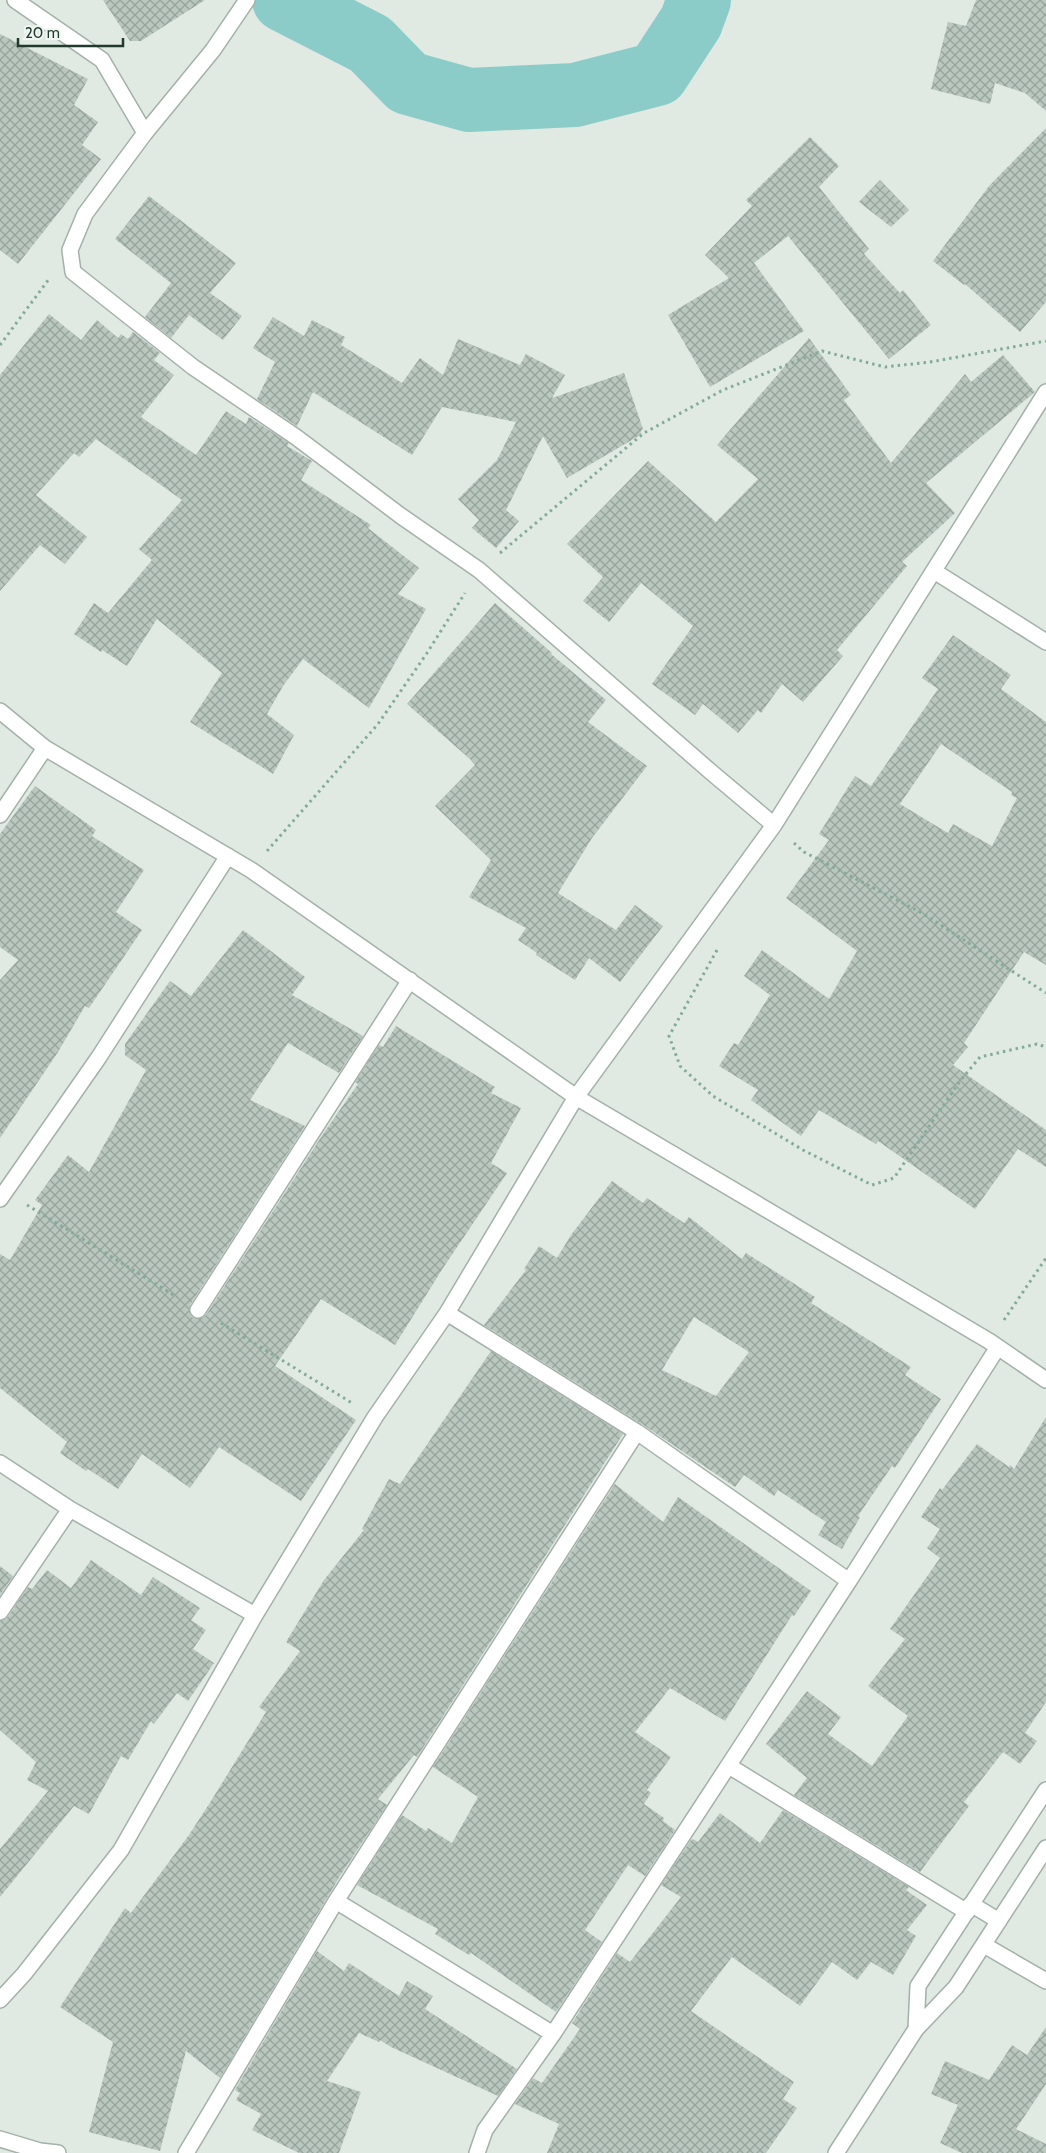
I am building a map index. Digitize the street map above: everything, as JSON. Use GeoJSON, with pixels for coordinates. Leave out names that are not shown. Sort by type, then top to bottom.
{"type":"FeatureCollection","features":[{"type":"Feature","properties":{"kind":"street"},"geometry":{"type":"LineString","coordinates":[[14,0],[102,60],[145,133]]}},
{"type":"Feature","properties":{"kind":"street"},"geometry":{"type":"LineString","coordinates":[[247,0],[213,50],[145,133],[85,214],[70,250],[73,272],[193,367],[296,437],[401,516],[479,570],[710,772],[774,825]]}},
{"type":"Feature","properties":{"kind":"street"},"geometry":{"type":"LineString","coordinates":[[0,2000],[24,1974],[122,1850],[255,1615],[375,1417],[447,1313],[576,1097],[774,825],[1046,392]]}},
{"type":"Feature","properties":{"kind":"street"},"geometry":{"type":"LineString","coordinates":[[934,572],[1046,642]]}},
{"type":"Feature","properties":{"kind":"street"},"geometry":{"type":"LineString","coordinates":[[0,711],[45,748],[251,870],[576,1097],[993,1344],[1046,1380]]}},
{"type":"Feature","properties":{"kind":"street"},"geometry":{"type":"LineString","coordinates":[[0,815],[45,748]]}},
{"type":"Feature","properties":{"kind":"street"},"geometry":{"type":"LineString","coordinates":[[0,1199],[99,1057],[228,856]]}},
{"type":"Feature","properties":{"kind":"street"},"geometry":{"type":"LineString","coordinates":[[198,1310],[410,980]]}},
{"type":"Feature","properties":{"kind":"street"},"geometry":{"type":"LineString","coordinates":[[447,1313],[637,1432],[849,1581]]}},
{"type":"Feature","properties":{"kind":"street"},"geometry":{"type":"LineString","coordinates":[[477,2153],[485,2130],[554,2034],[849,1581],[993,1344]]}},
{"type":"Feature","properties":{"kind":"street"},"geometry":{"type":"LineString","coordinates":[[186,2153],[336,1901],[637,1432]]}},
{"type":"Feature","properties":{"kind":"street"},"geometry":{"type":"LineString","coordinates":[[0,1463],[70,1509],[255,1615]]}},
{"type":"Feature","properties":{"kind":"street"},"geometry":{"type":"LineString","coordinates":[[0,1612],[70,1509]]}},
{"type":"Feature","properties":{"kind":"street"},"geometry":{"type":"LineString","coordinates":[[729,1766],[969,1908],[999,1921]]}},
{"type":"Feature","properties":{"kind":"street"},"geometry":{"type":"LineString","coordinates":[[916,2029],[918,1986],[1046,1790]]}},
{"type":"Feature","properties":{"kind":"street"},"geometry":{"type":"LineString","coordinates":[[837,2153],[916,2029],[956,1988],[1046,1848]]}},
{"type":"Feature","properties":{"kind":"street"},"geometry":{"type":"LineString","coordinates":[[336,1901],[554,2034]]}},
{"type":"Feature","properties":{"kind":"street"},"geometry":{"type":"LineString","coordinates":[[984,1944],[1046,1982]]}},
{"type":"Feature","properties":{"kind":"street"},"geometry":{"type":"LineString","coordinates":[[0,2139],[40,2151],[58,2153]]}},
{"type":"Feature","properties":{"kind":"path"},"geometry":{"type":"LineString","coordinates":[[0,345],[59,266],[73,272]]}},
{"type":"Feature","properties":{"kind":"path"},"geometry":{"type":"LineString","coordinates":[[251,870],[378,724],[427,653],[479,570],[644,433],[723,390],[822,352],[885,367],[930,362],[1046,341]]}},
{"type":"Feature","properties":{"kind":"path"},"geometry":{"type":"LineString","coordinates":[[774,825],[804,852],[922,913],[1046,993]]}},
{"type":"Feature","properties":{"kind":"path"},"geometry":{"type":"LineString","coordinates":[[718,944],[717,953],[669,1036],[680,1066],[713,1096],[803,1150],[872,1185],[894,1178],[960,1081],[980,1057],[1037,1044],[1046,1047]]}},
{"type":"Feature","properties":{"kind":"path"},"geometry":{"type":"LineString","coordinates":[[993,1344],[1046,1258]]}},
{"type":"Feature","properties":{"kind":"building"},"geometry":{"type":"Polygon","coordinates":[[[103,0],[205,0],[141,41],[130,41],[103,0]]]}},
{"type":"Feature","properties":{"kind":"building"},"geometry":{"type":"Polygon","coordinates":[[[976,0],[1046,0],[1046,111],[1025,93],[995,83],[990,104],[931,89],[948,22],[966,26],[976,0]]]}},
{"type":"Feature","properties":{"kind":"building"},"geometry":{"type":"Polygon","coordinates":[[[0,34],[88,79],[74,105],[98,122],[82,145],[101,159],[18,264],[0,250],[0,34]]]}},
{"type":"Feature","properties":{"kind":"building"},"geometry":{"type":"Polygon","coordinates":[[[1046,128],[1046,302],[1020,332],[965,284],[933,261],[989,186],[1046,128]]]}},
{"type":"Feature","properties":{"kind":"building"},"geometry":{"type":"Polygon","coordinates":[[[810,137],[839,166],[819,187],[869,249],[864,254],[900,293],[903,290],[931,325],[889,359],[788,236],[754,263],[804,331],[710,387],[668,315],[729,278],[705,255],[752,206],[746,200],[810,137]]]}},
{"type":"Feature","properties":{"kind":"building"},"geometry":{"type":"Polygon","coordinates":[[[880,180],[909,210],[891,227],[859,202],[880,180]]]}},
{"type":"Feature","properties":{"kind":"building"},"geometry":{"type":"Polygon","coordinates":[[[149,196],[236,263],[210,293],[242,316],[223,340],[189,315],[171,338],[145,317],[171,283],[115,239],[149,196]]]}},
{"type":"Feature","properties":{"kind":"building"},"geometry":{"type":"Polygon","coordinates":[[[49,314],[81,340],[97,320],[118,338],[121,334],[128,339],[133,332],[160,353],[154,360],[174,375],[141,417],[196,455],[226,411],[246,424],[249,417],[289,443],[287,446],[312,461],[301,480],[371,525],[368,528],[419,568],[398,594],[426,609],[369,708],[303,659],[283,686],[267,714],[294,735],[273,774],[190,722],[222,673],[157,619],[127,666],[74,634],[94,603],[108,613],[152,560],[139,549],[182,500],[96,439],[79,457],[74,453],[36,495],[87,537],[65,564],[40,545],[0,591],[0,375],[49,314]]]}},
{"type":"Feature","properties":{"kind":"building"},"geometry":{"type":"Polygon","coordinates":[[[273,317],[304,336],[312,320],[345,337],[341,345],[402,383],[420,358],[443,375],[458,339],[520,365],[526,354],[565,375],[552,398],[624,373],[643,429],[640,432],[642,434],[567,478],[543,436],[506,510],[519,521],[496,548],[472,528],[479,520],[458,499],[497,460],[516,422],[442,407],[412,455],[313,392],[297,426],[257,399],[275,362],[253,348],[273,317]]]}},
{"type":"Feature","properties":{"kind":"building"},"geometry":{"type":"Polygon","coordinates":[[[809,338],[851,395],[844,400],[891,463],[965,374],[971,382],[1003,355],[1035,392],[926,483],[955,513],[902,562],[907,566],[837,650],[843,656],[803,702],[782,684],[761,713],[758,710],[738,733],[703,704],[695,715],[652,684],[693,626],[641,583],[609,622],[583,601],[603,577],[567,544],[648,461],[716,522],[758,479],[717,445],[809,338]]]}},
{"type":"Feature","properties":{"kind":"building"},"geometry":{"type":"Polygon","coordinates":[[[495,603],[551,654],[606,700],[588,722],[647,766],[592,838],[558,893],[616,930],[635,905],[663,926],[620,982],[589,958],[575,980],[536,955],[537,953],[518,940],[526,928],[469,897],[491,860],[435,806],[475,765],[407,704],[495,603]]]}},
{"type":"Feature","properties":{"kind":"building"},"geometry":{"type":"Polygon","coordinates":[[[953,635],[1011,675],[1001,689],[1046,722],[1046,965],[1024,952],[964,1043],[968,1047],[953,1065],[1046,1130],[1046,1167],[1018,1149],[975,1209],[878,1141],[876,1144],[819,1110],[801,1136],[751,1100],[758,1090],[719,1066],[734,1043],[738,1045],[770,995],[744,976],[762,950],[829,999],[857,951],[786,898],[829,840],[819,834],[855,776],[871,786],[938,689],[922,678],[953,635]],[[941,744],[900,804],[948,833],[953,824],[992,846],[1017,798],[1011,795],[1012,792],[941,744]]]}},
{"type":"Feature","properties":{"kind":"building"},"geometry":{"type":"Polygon","coordinates":[[[35,786],[96,830],[92,836],[144,870],[116,912],[142,930],[89,1008],[85,1006],[58,1052],[0,1138],[0,980],[18,960],[0,947],[0,834],[35,786]]]}},
{"type":"Feature","properties":{"kind":"building"},"geometry":{"type":"Polygon","coordinates":[[[243,930],[305,977],[292,995],[363,1036],[339,1073],[288,1043],[250,1100],[305,1126],[190,1305],[190,1314],[193,1318],[202,1318],[206,1315],[323,1134],[358,1084],[355,1082],[379,1045],[383,1047],[396,1026],[495,1087],[491,1093],[521,1108],[491,1163],[507,1173],[443,1268],[395,1345],[321,1299],[275,1366],[356,1420],[301,1501],[219,1447],[190,1488],[142,1454],[118,1489],[88,1469],[86,1471],[60,1453],[67,1442],[0,1388],[0,1254],[10,1260],[42,1205],[35,1200],[68,1155],[89,1172],[146,1070],[125,1055],[125,1044],[170,981],[191,996],[243,930]]]}},
{"type":"Feature","properties":{"kind":"building"},"geometry":{"type":"Polygon","coordinates":[[[612,1181],[643,1203],[647,1198],[684,1223],[689,1217],[742,1259],[746,1253],[815,1297],[811,1303],[911,1367],[905,1375],[941,1399],[895,1468],[892,1466],[858,1516],[860,1517],[842,1549],[818,1535],[826,1522],[778,1490],[774,1496],[744,1475],[735,1487],[642,1424],[484,1325],[526,1270],[524,1269],[539,1246],[557,1258],[571,1235],[612,1181]],[[694,1317],[662,1370],[716,1396],[749,1352],[694,1317]]]}},
{"type":"Feature","properties":{"kind":"building"},"geometry":{"type":"Polygon","coordinates":[[[491,1351],[623,1434],[417,1757],[414,1755],[378,1799],[387,1805],[340,1876],[220,2078],[186,2051],[160,2151],[89,2132],[113,2042],[60,2007],[125,1908],[131,1913],[189,1835],[211,1801],[266,1712],[259,1707],[300,1651],[286,1642],[324,1580],[364,1530],[362,1529],[389,1479],[400,1484],[491,1351]]]}},
{"type":"Feature","properties":{"kind":"building"},"geometry":{"type":"Polygon","coordinates":[[[1046,1417],[1046,1702],[1025,1733],[1037,1741],[1020,1764],[1003,1752],[964,1802],[969,1806],[920,1872],[794,1795],[807,1778],[766,1744],[807,1691],[841,1717],[828,1734],[872,1766],[908,1716],[868,1686],[905,1639],[890,1629],[940,1558],[927,1548],[940,1529],[921,1517],[940,1488],[942,1490],[977,1444],[1014,1469],[1046,1417]]]}},
{"type":"Feature","properties":{"kind":"building"},"geometry":{"type":"Polygon","coordinates":[[[615,1484],[663,1522],[678,1497],[811,1591],[794,1616],[792,1615],[725,1721],[670,1688],[635,1732],[671,1757],[647,1790],[651,1793],[644,1804],[664,1818],[663,1821],[675,1830],[645,1876],[628,1865],[585,1930],[602,1942],[556,2012],[471,1953],[469,1955],[435,1934],[438,1929],[357,1885],[402,1815],[426,1831],[428,1828],[452,1843],[478,1797],[433,1767],[615,1484]]]}},
{"type":"Feature","properties":{"kind":"building"},"geometry":{"type":"Polygon","coordinates":[[[91,1560],[141,1595],[153,1577],[200,1608],[191,1620],[206,1630],[193,1649],[214,1663],[188,1701],[177,1693],[154,1724],[151,1721],[128,1760],[121,1756],[89,1814],[74,1806],[0,1897],[0,1849],[48,1791],[27,1780],[36,1762],[0,1730],[0,1621],[7,1618],[28,1587],[32,1589],[47,1570],[71,1588],[91,1560]]]}},
{"type":"Feature","properties":{"kind":"building"},"geometry":{"type":"Polygon","coordinates":[[[0,1566],[13,1576],[0,1595],[0,1566]]]}},
{"type":"Feature","properties":{"kind":"building"},"geometry":{"type":"Polygon","coordinates":[[[783,1810],[909,1887],[906,1890],[927,1905],[907,1930],[916,1936],[893,1975],[871,1962],[857,1980],[832,1962],[800,2006],[732,1957],[691,2011],[794,2082],[783,2099],[797,2108],[766,2153],[547,2153],[559,2124],[515,2104],[533,2078],[542,2083],[580,2029],[572,2023],[617,1953],[630,1962],[681,1897],[661,1885],[691,1840],[693,1839],[698,1842],[720,1813],[760,1843],[783,1810]]]}},
{"type":"Feature","properties":{"kind":"building"},"geometry":{"type":"Polygon","coordinates":[[[317,1951],[344,1971],[349,1963],[399,1996],[407,1981],[433,1996],[425,2009],[517,2069],[498,2096],[391,2047],[380,2040],[379,2042],[359,2033],[327,2081],[361,2092],[339,2153],[299,2153],[252,2130],[261,2114],[236,2100],[240,2093],[235,2090],[317,1951]]]}},
{"type":"Feature","properties":{"kind":"building"},"geometry":{"type":"Polygon","coordinates":[[[1046,2027],[1046,2084],[1016,2129],[1046,2144],[1046,2153],[962,2153],[940,2143],[958,2105],[931,2094],[945,2061],[989,2080],[1012,2045],[1027,2055],[1046,2027]]]}},
{"type":"Feature","properties":{"kind":"waterway"},"geometry":{"type":"LineString","coordinates":[[284,0],[370,44],[408,83],[469,100],[575,95],[657,74],[691,22],[699,0]]}}]}
